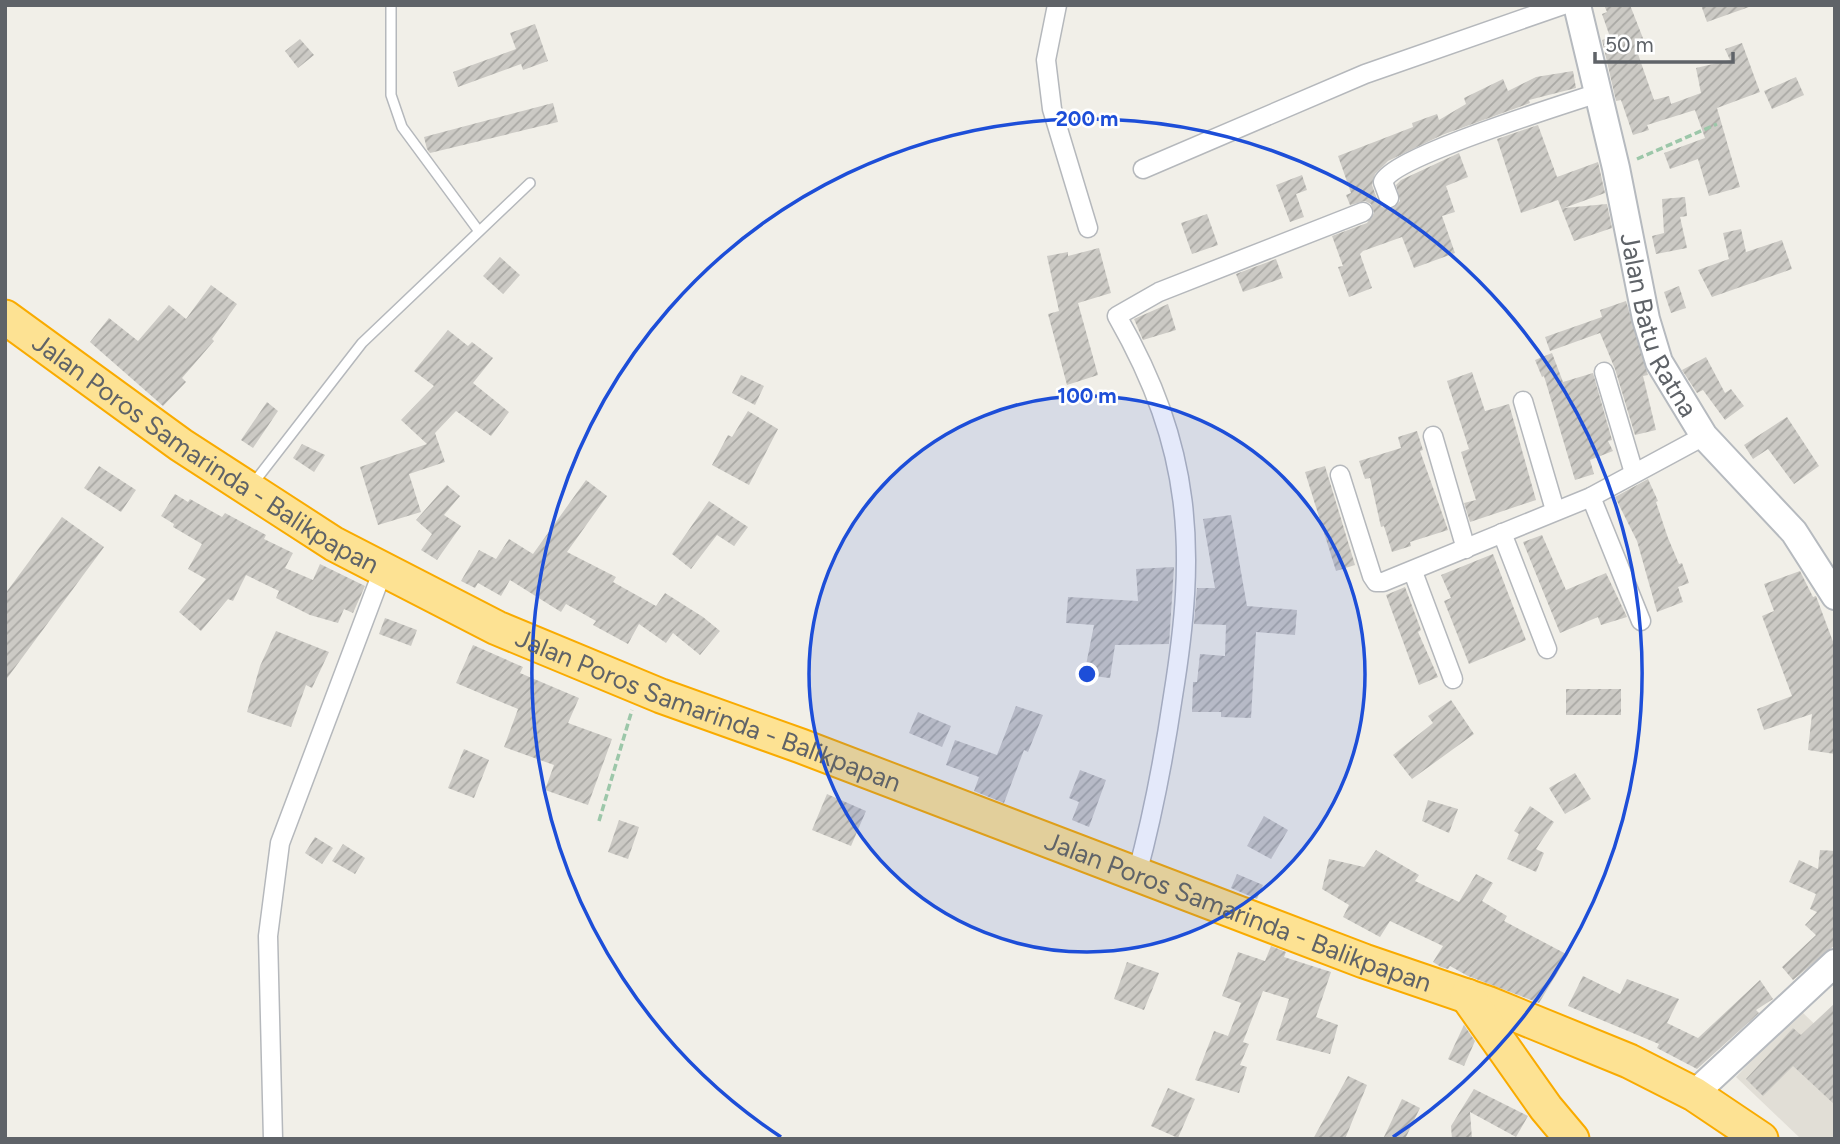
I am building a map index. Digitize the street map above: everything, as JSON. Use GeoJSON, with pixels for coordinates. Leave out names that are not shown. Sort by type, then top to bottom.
{"type":"FeatureCollection","features":[{"type":"Feature","properties":{"kind":"highway","name":"Jalan Poros Samarinda - Balikpapan"},"geometry":{"type":"LineString","coordinates":[[5,317],[97,386],[249,490],[334,544],[497,628],[638,688],[801,746],[1364,961],[1467,996],[1629,1061],[1695,1094],[1761,1139]]}},
{"type":"Feature","properties":{"kind":"highway","name":"Jalan Poros Samarinda - Balikpapan"},"geometry":{"type":"LineString","coordinates":[[1467,996],[1546,1108],[1572,1139]]}},
{"type":"Feature","properties":{"kind":"street"},"geometry":{"type":"LineString","coordinates":[[1058,5],[1046,61],[1052,108],[1088,228]]}},
{"type":"Feature","properties":{"kind":"street"},"geometry":{"type":"LineString","coordinates":[[1143,169],[1365,74],[1563,5]]}},
{"type":"Feature","properties":{"kind":"street","name":"Jalan Batu Ratna"},"geometry":{"type":"LineString","coordinates":[[1577,5],[1616,168],[1654,346],[1665,374],[1704,436],[1794,532],[1835,596]]}},
{"type":"Feature","properties":{"kind":"street"},"geometry":{"type":"LineString","coordinates":[[1389,198],[1383,182],[1392,171],[1450,144],[1598,93]]}},
{"type":"Feature","properties":{"kind":"street"},"geometry":{"type":"LineString","coordinates":[[1137,874],[1160,783],[1184,636],[1188,538],[1178,468],[1157,397],[1138,353],[1117,316],[1159,292],[1363,212]]}},
{"type":"Feature","properties":{"kind":"street"},"geometry":{"type":"LineString","coordinates":[[1604,372],[1634,473]]}},
{"type":"Feature","properties":{"kind":"street"},"geometry":{"type":"LineString","coordinates":[[1523,401],[1555,510]]}},
{"type":"Feature","properties":{"kind":"street"},"geometry":{"type":"LineString","coordinates":[[1433,436],[1466,549]]}},
{"type":"Feature","properties":{"kind":"street"},"geometry":{"type":"LineString","coordinates":[[1340,475],[1376,582],[1384,582],[1555,510],[1591,498],[1704,436]]}},
{"type":"Feature","properties":{"kind":"street"},"geometry":{"type":"LineString","coordinates":[[1591,498],[1641,621]]}},
{"type":"Feature","properties":{"kind":"street"},"geometry":{"type":"LineString","coordinates":[[1502,533],[1547,649]]}},
{"type":"Feature","properties":{"kind":"street"},"geometry":{"type":"LineString","coordinates":[[273,1139],[268,936],[280,843],[383,570]]}},
{"type":"Feature","properties":{"kind":"street"},"geometry":{"type":"LineString","coordinates":[[1413,572],[1453,679]]}},
{"type":"Feature","properties":{"kind":"street"},"geometry":{"type":"LineString","coordinates":[[1695,1094],[1835,962]]}},
{"type":"Feature","properties":{"kind":"lane"},"geometry":{"type":"LineString","coordinates":[[391,5],[391,95],[402,127],[478,230]]}},
{"type":"Feature","properties":{"kind":"lane"},"geometry":{"type":"LineString","coordinates":[[249,490],[362,343],[425,287],[478,230],[530,183]]}},
{"type":"Feature","properties":{"kind":"path"},"geometry":{"type":"LineString","coordinates":[[1616,168],[1717,124]]}},
{"type":"Feature","properties":{"kind":"path"},"geometry":{"type":"LineString","coordinates":[[599,821],[638,688]]}},
{"type":"Feature","properties":{"kind":"shaded area"},"geometry":{"type":"Polygon","coordinates":[[[1800,1010],[1835,1044],[1835,1139],[1801,1139],[1736,1077],[1800,1010]]]}},
{"type":"Feature","properties":{"kind":"building"},"geometry":{"type":"Polygon","coordinates":[[[1604,5],[1630,5],[1648,51],[1638,54],[1654,100],[1669,96],[1671,104],[1701,93],[1696,68],[1730,60],[1725,49],[1742,43],[1760,92],[1717,108],[1740,187],[1709,196],[1698,159],[1670,169],[1664,153],[1705,138],[1695,110],[1647,125],[1649,130],[1633,135],[1621,100],[1616,101],[1602,40],[1610,37],[1602,14],[1607,12],[1604,5]]]}},
{"type":"Feature","properties":{"kind":"building"},"geometry":{"type":"Polygon","coordinates":[[[1701,5],[1748,5],[1749,7],[1707,22],[1701,5]]]}},
{"type":"Feature","properties":{"kind":"building"},"geometry":{"type":"Polygon","coordinates":[[[535,24],[548,61],[523,70],[521,64],[458,87],[453,72],[516,49],[510,33],[535,24]]]}},
{"type":"Feature","properties":{"kind":"building"},"geometry":{"type":"Polygon","coordinates":[[[300,39],[314,55],[298,68],[285,51],[300,39]]]}},
{"type":"Feature","properties":{"kind":"building"},"geometry":{"type":"Polygon","coordinates":[[[1573,71],[1576,88],[1529,100],[1530,103],[1442,135],[1388,161],[1375,174],[1372,185],[1378,202],[1382,207],[1392,209],[1400,201],[1396,185],[1401,180],[1459,153],[1468,177],[1446,186],[1455,212],[1442,216],[1455,253],[1414,268],[1402,237],[1363,251],[1360,254],[1372,288],[1349,297],[1338,267],[1343,266],[1332,236],[1367,223],[1374,213],[1371,204],[1365,201],[1350,205],[1346,195],[1351,193],[1338,156],[1413,127],[1412,123],[1437,114],[1439,120],[1466,104],[1464,98],[1503,79],[1508,91],[1536,77],[1573,71]]]}},
{"type":"Feature","properties":{"kind":"building"},"geometry":{"type":"Polygon","coordinates":[[[1796,77],[1804,95],[1772,109],[1764,91],[1796,77]]]}},
{"type":"Feature","properties":{"kind":"building"},"geometry":{"type":"Polygon","coordinates":[[[553,103],[558,122],[430,153],[427,149],[424,137],[553,103]]]}},
{"type":"Feature","properties":{"kind":"building"},"geometry":{"type":"Polygon","coordinates":[[[1538,125],[1557,177],[1598,162],[1605,193],[1564,208],[1607,204],[1612,228],[1574,241],[1558,200],[1521,213],[1497,139],[1538,125]]]}},
{"type":"Feature","properties":{"kind":"building"},"geometry":{"type":"Polygon","coordinates":[[[1302,175],[1307,190],[1296,194],[1304,217],[1290,222],[1276,185],[1302,175]]]}},
{"type":"Feature","properties":{"kind":"building"},"geometry":{"type":"Polygon","coordinates":[[[1685,197],[1687,216],[1680,217],[1687,248],[1656,254],[1652,236],[1664,233],[1662,199],[1685,197]]]}},
{"type":"Feature","properties":{"kind":"building"},"geometry":{"type":"Polygon","coordinates":[[[1207,214],[1218,245],[1192,254],[1181,223],[1207,214]]]}},
{"type":"Feature","properties":{"kind":"building"},"geometry":{"type":"Polygon","coordinates":[[[1741,229],[1746,252],[1782,240],[1792,269],[1712,297],[1698,270],[1729,259],[1723,233],[1741,229]]]}},
{"type":"Feature","properties":{"kind":"building"},"geometry":{"type":"Polygon","coordinates":[[[1099,248],[1111,293],[1078,303],[1098,375],[1067,385],[1048,314],[1059,311],[1047,256],[1068,252],[1068,256],[1099,248]]]}},
{"type":"Feature","properties":{"kind":"building"},"geometry":{"type":"Polygon","coordinates":[[[500,257],[520,275],[503,294],[483,276],[500,257]]]}},
{"type":"Feature","properties":{"kind":"building"},"geometry":{"type":"Polygon","coordinates":[[[1276,259],[1283,278],[1243,292],[1236,274],[1276,259]]]}},
{"type":"Feature","properties":{"kind":"building"},"geometry":{"type":"Polygon","coordinates":[[[211,285],[237,304],[212,339],[214,341],[182,378],[186,382],[163,406],[90,342],[109,318],[138,341],[169,305],[186,319],[211,285]]]}},
{"type":"Feature","properties":{"kind":"building"},"geometry":{"type":"Polygon","coordinates":[[[1679,286],[1686,308],[1671,313],[1664,292],[1679,286]]]}},
{"type":"Feature","properties":{"kind":"building"},"geometry":{"type":"Polygon","coordinates":[[[1626,301],[1648,375],[1643,376],[1656,430],[1635,435],[1615,369],[1600,333],[1550,351],[1545,337],[1602,317],[1600,310],[1626,301]]]}},
{"type":"Feature","properties":{"kind":"building"},"geometry":{"type":"Polygon","coordinates":[[[1168,304],[1176,330],[1143,340],[1134,319],[1168,304]]]}},
{"type":"Feature","properties":{"kind":"building"},"geometry":{"type":"Polygon","coordinates":[[[448,330],[468,346],[472,342],[493,358],[473,383],[509,412],[491,436],[456,411],[435,433],[445,462],[409,474],[421,512],[378,525],[360,467],[427,444],[401,420],[434,386],[414,371],[448,330]]]}},
{"type":"Feature","properties":{"kind":"building"},"geometry":{"type":"Polygon","coordinates":[[[1552,353],[1563,382],[1593,373],[1612,440],[1608,441],[1613,451],[1590,460],[1594,474],[1575,480],[1544,376],[1542,377],[1535,360],[1552,353]]]}},
{"type":"Feature","properties":{"kind":"building"},"geometry":{"type":"Polygon","coordinates":[[[1706,357],[1725,393],[1731,389],[1744,406],[1725,420],[1703,390],[1697,393],[1682,370],[1706,357]]]}},
{"type":"Feature","properties":{"kind":"building"},"geometry":{"type":"Polygon","coordinates":[[[1472,372],[1485,411],[1509,404],[1536,500],[1470,522],[1464,503],[1476,500],[1461,452],[1469,449],[1447,381],[1472,372]]]}},
{"type":"Feature","properties":{"kind":"building"},"geometry":{"type":"Polygon","coordinates":[[[741,375],[764,386],[755,405],[732,393],[741,375]]]}},
{"type":"Feature","properties":{"kind":"building"},"geometry":{"type":"Polygon","coordinates":[[[267,402],[278,411],[253,448],[241,440],[267,402]]]}},
{"type":"Feature","properties":{"kind":"building"},"geometry":{"type":"Polygon","coordinates":[[[748,411],[778,429],[749,485],[712,465],[728,435],[732,437],[748,411]]]}},
{"type":"Feature","properties":{"kind":"building"},"geometry":{"type":"Polygon","coordinates":[[[1787,417],[1819,466],[1794,484],[1768,449],[1753,459],[1744,445],[1787,417]]]}},
{"type":"Feature","properties":{"kind":"building"},"geometry":{"type":"Polygon","coordinates":[[[1417,431],[1423,450],[1420,451],[1448,530],[1410,542],[1411,546],[1392,552],[1384,526],[1381,527],[1370,478],[1365,479],[1359,461],[1401,448],[1398,437],[1417,431]]]}},
{"type":"Feature","properties":{"kind":"building"},"geometry":{"type":"Polygon","coordinates":[[[302,444],[325,455],[314,472],[293,458],[302,444]]]}},
{"type":"Feature","properties":{"kind":"building"},"geometry":{"type":"Polygon","coordinates":[[[99,466],[136,490],[121,512],[84,488],[99,466]]]}},
{"type":"Feature","properties":{"kind":"building"},"geometry":{"type":"Polygon","coordinates":[[[1325,466],[1355,565],[1336,571],[1305,472],[1325,466]]]}},
{"type":"Feature","properties":{"kind":"building"},"geometry":{"type":"Polygon","coordinates":[[[1648,479],[1658,501],[1656,502],[1668,538],[1679,564],[1682,563],[1689,583],[1678,587],[1683,602],[1657,612],[1637,541],[1615,497],[1648,479]]]}},
{"type":"Feature","properties":{"kind":"building"},"geometry":{"type":"Polygon","coordinates":[[[586,480],[607,496],[567,552],[616,577],[613,582],[656,606],[665,593],[703,617],[720,631],[700,655],[673,633],[666,643],[639,624],[628,644],[593,625],[596,621],[566,604],[561,612],[510,580],[501,596],[478,583],[475,588],[461,581],[479,550],[496,559],[509,539],[533,554],[586,480]]]}},
{"type":"Feature","properties":{"kind":"building"},"geometry":{"type":"Polygon","coordinates":[[[447,485],[460,496],[444,515],[461,526],[437,560],[421,550],[432,534],[416,520],[447,485]]]}},
{"type":"Feature","properties":{"kind":"building"},"geometry":{"type":"Polygon","coordinates":[[[175,494],[188,502],[190,499],[222,517],[225,513],[266,535],[264,539],[293,553],[285,568],[313,580],[320,564],[365,586],[353,613],[344,609],[338,623],[310,615],[276,598],[279,591],[246,575],[233,601],[228,599],[201,631],[179,612],[206,579],[188,569],[202,544],[173,527],[174,524],[161,516],[175,494]]]}},
{"type":"Feature","properties":{"kind":"building"},"geometry":{"type":"Polygon","coordinates":[[[709,501],[748,527],[734,546],[717,535],[691,569],[672,554],[709,501]]]}},
{"type":"Feature","properties":{"kind":"building"},"geometry":{"type":"Polygon","coordinates":[[[1231,515],[1247,606],[1297,610],[1295,635],[1256,632],[1251,718],[1221,717],[1221,712],[1192,712],[1193,682],[1197,682],[1200,654],[1225,656],[1226,625],[1194,624],[1197,588],[1215,588],[1203,519],[1231,515]]]}},
{"type":"Feature","properties":{"kind":"building"},"geometry":{"type":"Polygon","coordinates":[[[62,517],[104,547],[5,681],[5,594],[62,517]]]}},
{"type":"Feature","properties":{"kind":"building"},"geometry":{"type":"Polygon","coordinates":[[[1542,535],[1566,590],[1606,573],[1627,617],[1601,625],[1598,617],[1560,633],[1523,542],[1542,535]]]}},
{"type":"Feature","properties":{"kind":"building"},"geometry":{"type":"Polygon","coordinates":[[[1493,554],[1526,640],[1469,664],[1444,601],[1451,598],[1441,575],[1493,554]]]}},
{"type":"Feature","properties":{"kind":"building"},"geometry":{"type":"Polygon","coordinates":[[[1174,567],[1169,644],[1115,645],[1110,678],[1084,675],[1094,625],[1066,623],[1068,597],[1138,601],[1136,569],[1174,567]]]}},
{"type":"Feature","properties":{"kind":"building"},"geometry":{"type":"Polygon","coordinates":[[[1800,571],[1813,597],[1816,596],[1835,647],[1835,754],[1808,750],[1812,714],[1764,730],[1757,709],[1792,696],[1762,616],[1774,611],[1764,584],[1800,571]]]}},
{"type":"Feature","properties":{"kind":"building"},"geometry":{"type":"Polygon","coordinates":[[[1405,587],[1421,630],[1418,632],[1438,677],[1419,685],[1386,595],[1405,587]]]}},
{"type":"Feature","properties":{"kind":"building"},"geometry":{"type":"Polygon","coordinates":[[[385,618],[417,630],[411,646],[379,634],[385,618]]]}},
{"type":"Feature","properties":{"kind":"building"},"geometry":{"type":"Polygon","coordinates":[[[276,631],[329,652],[312,688],[306,685],[291,727],[247,712],[260,666],[276,631]]]}},
{"type":"Feature","properties":{"kind":"building"},"geometry":{"type":"Polygon","coordinates":[[[473,645],[523,667],[520,673],[579,698],[568,723],[612,739],[588,805],[545,790],[554,765],[504,747],[518,709],[456,683],[473,645]]]}},
{"type":"Feature","properties":{"kind":"building"},"geometry":{"type":"Polygon","coordinates":[[[1566,689],[1621,689],[1621,715],[1566,715],[1566,689]]]}},
{"type":"Feature","properties":{"kind":"building"},"geometry":{"type":"Polygon","coordinates":[[[1451,700],[1474,734],[1412,779],[1393,755],[1433,723],[1428,716],[1451,700]]]}},
{"type":"Feature","properties":{"kind":"building"},"geometry":{"type":"Polygon","coordinates":[[[1016,706],[1043,715],[1028,752],[1024,750],[1004,803],[974,791],[979,777],[946,765],[955,740],[997,755],[1016,706]]]}},
{"type":"Feature","properties":{"kind":"building"},"geometry":{"type":"Polygon","coordinates":[[[918,712],[951,726],[942,747],[909,733],[918,712]]]}},
{"type":"Feature","properties":{"kind":"building"},"geometry":{"type":"Polygon","coordinates":[[[464,749],[489,760],[474,798],[448,788],[464,749]]]}},
{"type":"Feature","properties":{"kind":"building"},"geometry":{"type":"Polygon","coordinates":[[[1080,770],[1106,780],[1089,827],[1072,820],[1079,802],[1069,798],[1080,770]]]}},
{"type":"Feature","properties":{"kind":"building"},"geometry":{"type":"Polygon","coordinates":[[[1575,773],[1591,799],[1565,814],[1549,788],[1575,773]]]}},
{"type":"Feature","properties":{"kind":"building"},"geometry":{"type":"Polygon","coordinates":[[[827,794],[866,811],[851,846],[812,830],[827,794]]]}},
{"type":"Feature","properties":{"kind":"building"},"geometry":{"type":"Polygon","coordinates":[[[1428,800],[1458,809],[1449,833],[1422,821],[1428,800]]]}},
{"type":"Feature","properties":{"kind":"building"},"geometry":{"type":"Polygon","coordinates":[[[1530,806],[1554,822],[1536,849],[1544,853],[1536,872],[1507,859],[1519,834],[1514,831],[1530,806]]]}},
{"type":"Feature","properties":{"kind":"building"},"geometry":{"type":"Polygon","coordinates":[[[1264,816],[1288,830],[1271,859],[1247,846],[1264,816]]]}},
{"type":"Feature","properties":{"kind":"building"},"geometry":{"type":"Polygon","coordinates":[[[619,820],[639,827],[628,859],[608,852],[619,820]]]}},
{"type":"Feature","properties":{"kind":"building"},"geometry":{"type":"Polygon","coordinates":[[[315,837],[333,848],[322,864],[305,853],[315,837]]]}},
{"type":"Feature","properties":{"kind":"building"},"geometry":{"type":"Polygon","coordinates":[[[343,844],[365,858],[355,874],[332,861],[343,844]]]}},
{"type":"Feature","properties":{"kind":"building"},"geometry":{"type":"Polygon","coordinates":[[[1376,850],[1419,875],[1415,881],[1459,902],[1476,874],[1493,883],[1482,901],[1507,916],[1504,921],[1568,955],[1539,1003],[1468,976],[1450,966],[1448,969],[1441,967],[1433,962],[1443,946],[1390,921],[1380,937],[1343,917],[1349,905],[1322,889],[1329,859],[1364,867],[1376,850]]]}},
{"type":"Feature","properties":{"kind":"building"},"geometry":{"type":"Polygon","coordinates":[[[1820,850],[1835,851],[1835,945],[1793,980],[1782,967],[1816,935],[1805,925],[1817,912],[1810,909],[1816,894],[1789,882],[1799,860],[1818,869],[1820,850]]]}},
{"type":"Feature","properties":{"kind":"building"},"geometry":{"type":"Polygon","coordinates":[[[1237,874],[1263,885],[1257,899],[1231,888],[1237,874]]]}},
{"type":"Feature","properties":{"kind":"building"},"geometry":{"type":"Polygon","coordinates":[[[1271,946],[1286,952],[1284,957],[1331,972],[1316,1017],[1338,1025],[1330,1054],[1276,1040],[1289,999],[1263,991],[1243,1042],[1249,1044],[1240,1065],[1247,1067],[1239,1093],[1195,1080],[1214,1031],[1228,1036],[1241,1003],[1222,996],[1238,952],[1265,961],[1271,946]]]}},
{"type":"Feature","properties":{"kind":"building"},"geometry":{"type":"Polygon","coordinates":[[[1127,962],[1159,973],[1144,1010],[1114,999],[1127,962]]]}},
{"type":"Feature","properties":{"kind":"building"},"geometry":{"type":"Polygon","coordinates":[[[1583,976],[1620,994],[1627,979],[1679,999],[1667,1023],[1698,1038],[1760,980],[1773,999],[1756,1010],[1759,1013],[1697,1069],[1657,1048],[1659,1044],[1568,1006],[1583,976]]]}},
{"type":"Feature","properties":{"kind":"building"},"geometry":{"type":"Polygon","coordinates":[[[1835,1003],[1835,1105],[1793,1066],[1763,1096],[1746,1079],[1793,1028],[1801,1035],[1835,1003]]]}},
{"type":"Feature","properties":{"kind":"building"},"geometry":{"type":"Polygon","coordinates":[[[1464,1025],[1475,1041],[1464,1066],[1448,1059],[1464,1025]]]}},
{"type":"Feature","properties":{"kind":"building"},"geometry":{"type":"Polygon","coordinates":[[[1348,1076],[1367,1085],[1345,1139],[1313,1139],[1348,1076]]]}},
{"type":"Feature","properties":{"kind":"building"},"geometry":{"type":"Polygon","coordinates":[[[1168,1088],[1195,1099],[1178,1138],[1151,1126],[1168,1088]]]}},
{"type":"Feature","properties":{"kind":"building"},"geometry":{"type":"Polygon","coordinates":[[[1474,1089],[1528,1116],[1516,1137],[1470,1112],[1472,1139],[1452,1139],[1451,1126],[1474,1089]]]}},
{"type":"Feature","properties":{"kind":"building"},"geometry":{"type":"Polygon","coordinates":[[[1402,1099],[1420,1108],[1405,1139],[1383,1139],[1402,1099]]]}}]}
